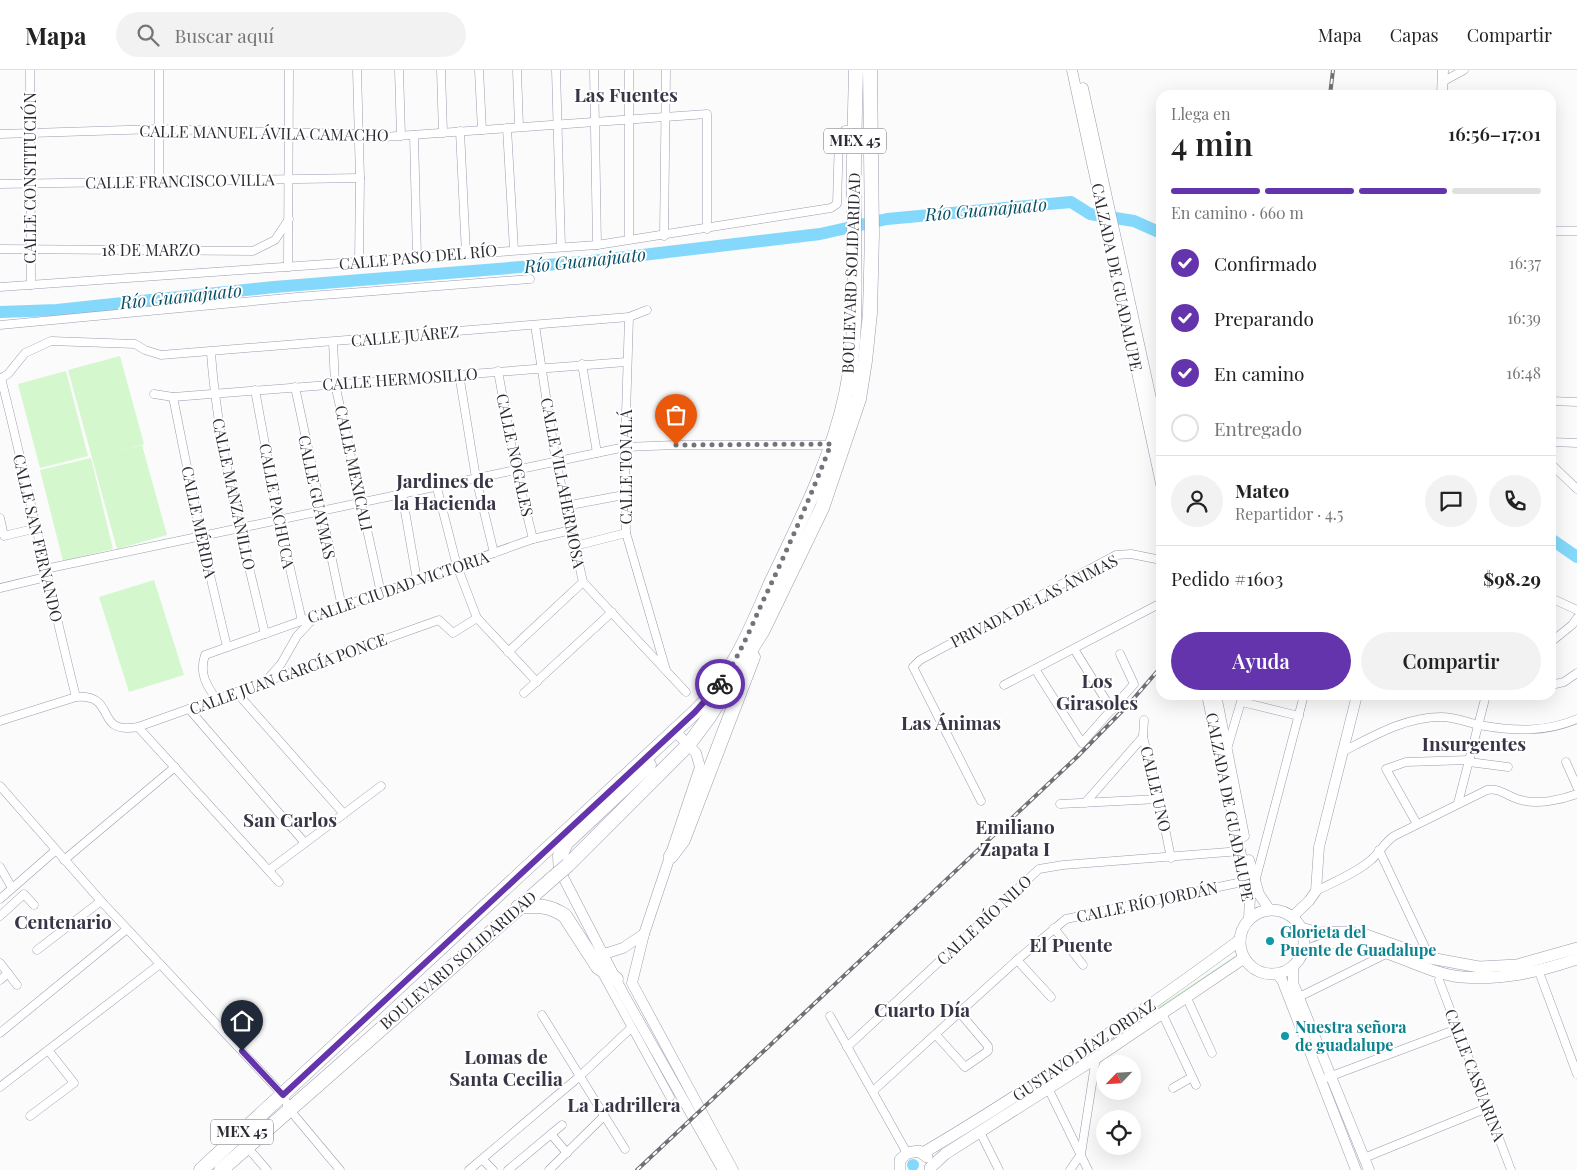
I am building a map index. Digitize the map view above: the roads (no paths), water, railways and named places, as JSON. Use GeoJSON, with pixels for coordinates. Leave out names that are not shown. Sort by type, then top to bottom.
{"type":"FeatureCollection","features":[{"type":"Feature","properties":{"kind":"highway","name":"BOULEVARD SOLIDARIDAD"},"geometry":{"type":"LineString","coordinates":[[222,1170],[561,871],[689,744],[723,697],[763,630],[822,508],[837,446],[852,360],[856,70]]}},
{"type":"Feature","properties":{"kind":"highway","name":"BOULEVARD SOLIDARIDAD"},"geometry":{"type":"LineString","coordinates":[[201,1170],[704,704],[735,660],[859,399],[870,313],[872,73]]}},
{"type":"Feature","properties":{"kind":"highway"},"geometry":{"type":"LineString","coordinates":[[670,856],[683,840],[737,704],[763,630]]}},
{"type":"Feature","properties":{"kind":"highway"},"geometry":{"type":"LineString","coordinates":[[561,871],[560,856],[566,843],[663,751],[674,730]]}},
{"type":"Feature","properties":{"kind":"highway"},"geometry":{"type":"LineString","coordinates":[[518,907],[542,906],[558,910],[616,979]]}},
{"type":"Feature","properties":{"kind":"main road","name":"CALZADA DE GUADALUPE"},"geometry":{"type":"LineString","coordinates":[[1072,70],[1156,423]]}},
{"type":"Feature","properties":{"kind":"main road","name":"CALZADA DE GUADALUPE"},"geometry":{"type":"LineString","coordinates":[[1079,70],[1103,195]]}},
{"type":"Feature","properties":{"kind":"main road"},"geometry":{"type":"LineString","coordinates":[[1442,90],[1443,70]]}},
{"type":"Feature","properties":{"kind":"main road","name":"CALZADA DE GUADALUPE"},"geometry":{"type":"LineString","coordinates":[[1111,230],[1156,459]]}},
{"type":"Feature","properties":{"kind":"main road","name":"CALZADA DE GUADALUPE"},"geometry":{"type":"LineString","coordinates":[[1208,700],[1241,851],[1251,882],[1269,910]]}},
{"type":"Feature","properties":{"kind":"main road","name":"CALZADA DE GUADALUPE"},"geometry":{"type":"LineString","coordinates":[[1217,700],[1228,747],[1251,882],[1249,919]]}},
{"type":"Feature","properties":{"kind":"main road"},"geometry":{"type":"LineString","coordinates":[[1292,917],[1310,901],[1316,892],[1319,847],[1356,700]]}},
{"type":"Feature","properties":{"kind":"main road"},"geometry":{"type":"LineString","coordinates":[[674,730],[699,756],[700,767],[631,978],[633,988],[698,1115],[723,1170]]}},
{"type":"Feature","properties":{"kind":"main road"},"geometry":{"type":"LineString","coordinates":[[561,871],[601,960],[644,934]]}},
{"type":"Feature","properties":{"kind":"main road"},"geometry":{"type":"LineString","coordinates":[[1293,967],[1277,974],[1258,971],[1244,958],[1240,940],[1242,929],[1249,919],[1258,912],[1269,910],[1285,912],[1301,928],[1304,936],[1302,954]]}},
{"type":"Feature","properties":{"kind":"main road"},"geometry":{"type":"LineString","coordinates":[[1301,928],[1319,933],[1342,932],[1366,935],[1430,958],[1461,965],[1496,967],[1538,961],[1577,948]]}},
{"type":"Feature","properties":{"kind":"main road","name":"GUSTAVO DÍAZ ORDAZ"},"geometry":{"type":"LineString","coordinates":[[923,1153],[1000,1108],[1088,1049],[1240,940]]}},
{"type":"Feature","properties":{"kind":"main road"},"geometry":{"type":"LineString","coordinates":[[1356,1170],[1327,1077],[1292,977],[1293,967],[1302,954],[1321,944],[1364,945],[1436,971],[1460,977],[1496,977],[1538,972],[1577,959]]}},
{"type":"Feature","properties":{"kind":"main road","name":"GUSTAVO DÍAZ ORDAZ"},"geometry":{"type":"LineString","coordinates":[[1100,1055],[1244,958]]}},
{"type":"Feature","properties":{"kind":"main road"},"geometry":{"type":"LineString","coordinates":[[1277,974],[1282,980],[1369,1170]]}},
{"type":"Feature","properties":{"kind":"main road"},"geometry":{"type":"LineString","coordinates":[[616,979],[620,998],[733,1170]]}},
{"type":"Feature","properties":{"kind":"main road","name":"GUSTAVO DÍAZ ORDAZ"},"geometry":{"type":"LineString","coordinates":[[930,1169],[940,1158],[1096,1058]]}},
{"type":"Feature","properties":{"kind":"main road"},"geometry":{"type":"LineString","coordinates":[[899,1170],[900,1160],[906,1153],[915,1150],[923,1153],[928,1160],[930,1169]]}},
{"type":"Feature","properties":{"kind":"street","name":"CALLE CONSTITUCIÓN"},"geometry":{"type":"LineString","coordinates":[[30,70],[31,285]]}},
{"type":"Feature","properties":{"kind":"street"},"geometry":{"type":"LineString","coordinates":[[159,70],[157,129],[159,180]]}},
{"type":"Feature","properties":{"kind":"street"},"geometry":{"type":"LineString","coordinates":[[288,268],[289,70]]}},
{"type":"Feature","properties":{"kind":"street"},"geometry":{"type":"LineString","coordinates":[[357,70],[360,178],[359,262]]}},
{"type":"Feature","properties":{"kind":"street"},"geometry":{"type":"LineString","coordinates":[[399,70],[401,136]]}},
{"type":"Feature","properties":{"kind":"street"},"geometry":{"type":"LineString","coordinates":[[441,70],[444,133]]}},
{"type":"Feature","properties":{"kind":"street"},"geometry":{"type":"LineString","coordinates":[[479,70],[482,130]]}},
{"type":"Feature","properties":{"kind":"street"},"geometry":{"type":"LineString","coordinates":[[517,70],[519,127]]}},
{"type":"Feature","properties":{"kind":"street"},"geometry":{"type":"LineString","coordinates":[[556,70],[561,247]]}},
{"type":"Feature","properties":{"kind":"street"},"geometry":{"type":"LineString","coordinates":[[594,70],[597,245]]}},
{"type":"Feature","properties":{"kind":"street"},"geometry":{"type":"LineString","coordinates":[[629,70],[629,239]]}},
{"type":"Feature","properties":{"kind":"street"},"geometry":{"type":"LineString","coordinates":[[664,236],[666,70]]}},
{"type":"Feature","properties":{"kind":"street"},"geometry":{"type":"LineString","coordinates":[[1442,82],[1464,70]]}},
{"type":"Feature","properties":{"kind":"street","name":"CALLE MANUEL ÁVILA CAMACHO"},"geometry":{"type":"LineString","coordinates":[[0,134],[157,129],[359,135],[369,138],[707,114],[707,229]]}},
{"type":"Feature","properties":{"kind":"street"},"geometry":{"type":"LineString","coordinates":[[508,128],[514,250]]}},
{"type":"Feature","properties":{"kind":"street","name":"CALLE PASO DEL RÍO"},"geometry":{"type":"LineString","coordinates":[[0,287],[597,245],[629,239],[664,236],[830,208],[837,204],[839,137],[845,130],[855,130]]}},
{"type":"Feature","properties":{"kind":"street"},"geometry":{"type":"LineString","coordinates":[[460,131],[466,254]]}},
{"type":"Feature","properties":{"kind":"street"},"geometry":{"type":"LineString","coordinates":[[414,135],[416,257]]}},
{"type":"Feature","properties":{"kind":"street","name":"CALLE FRANCISCO VILLA"},"geometry":{"type":"LineString","coordinates":[[0,184],[31,185],[159,180],[360,178]]}},
{"type":"Feature","properties":{"kind":"street","name":"18 DE MARZO"},"geometry":{"type":"LineString","coordinates":[[0,249],[253,250],[276,240],[289,219]]}},
{"type":"Feature","properties":{"kind":"street"},"geometry":{"type":"LineString","coordinates":[[1556,231],[1577,231]]}},
{"type":"Feature","properties":{"kind":"street","name":"CALLE PASO DEL RÍO"},"geometry":{"type":"LineString","coordinates":[[0,325],[297,298],[530,280]]}},
{"type":"Feature","properties":{"kind":"street","name":"CALLE JUÁREZ"},"geometry":{"type":"LineString","coordinates":[[0,378],[8,374],[25,353],[51,341],[135,344],[145,350],[161,355],[211,353],[629,317],[647,310]]}},
{"type":"Feature","properties":{"kind":"street","name":"CALLE TONALÁ"},"geometry":{"type":"LineString","coordinates":[[629,317],[626,362],[624,495],[626,533],[666,672]]}},
{"type":"Feature","properties":{"kind":"street","name":"CALLE VILLAHERMOSA"},"geometry":{"type":"LineString","coordinates":[[535,325],[556,462],[583,582],[686,692]]}},
{"type":"Feature","properties":{"kind":"street","name":"CALLE MEXICALI"},"geometry":{"type":"LineString","coordinates":[[333,342],[336,384],[381,593]]}},
{"type":"Feature","properties":{"kind":"street","name":"CALLE MANZANILLO"},"geometry":{"type":"LineString","coordinates":[[211,353],[214,393],[240,528],[264,634]]}},
{"type":"Feature","properties":{"kind":"street","name":"CALLE HERMOSILLO"},"geometry":{"type":"LineString","coordinates":[[154,394],[173,396],[626,362]]}},
{"type":"Feature","properties":{"kind":"street"},"geometry":{"type":"LineString","coordinates":[[582,364],[597,453]]}},
{"type":"Feature","properties":{"kind":"street","name":"CALLE NOGALES"},"geometry":{"type":"LineString","coordinates":[[498,371],[516,470],[533,539]]}},
{"type":"Feature","properties":{"kind":"street"},"geometry":{"type":"LineString","coordinates":[[459,374],[476,478],[494,553]]}},
{"type":"Feature","properties":{"kind":"street","name":"CALLE SAN FERNANDO"},"geometry":{"type":"LineString","coordinates":[[0,378],[3,398],[37,528],[45,573],[76,697]]}},
{"type":"Feature","properties":{"kind":"street","name":"CALLE GUAYMAS"},"geometry":{"type":"LineString","coordinates":[[295,387],[320,512],[342,606]]}},
{"type":"Feature","properties":{"kind":"street","name":"CALLE PACHUCA"},"geometry":{"type":"LineString","coordinates":[[255,390],[279,520],[302,621]]}},
{"type":"Feature","properties":{"kind":"street","name":"CALLE MÉRIDA"},"geometry":{"type":"LineString","coordinates":[[173,396],[201,537],[227,647]]}},
{"type":"Feature","properties":{"kind":"street"},"geometry":{"type":"LineString","coordinates":[[1556,401],[1577,402]]}},
{"type":"Feature","properties":{"kind":"street"},"geometry":{"type":"LineString","coordinates":[[1556,442],[1577,443]]}},
{"type":"Feature","properties":{"kind":"street"},"geometry":{"type":"LineString","coordinates":[[0,588],[45,573],[181,540],[625,447],[837,446]]}},
{"type":"Feature","properties":{"kind":"street"},"geometry":{"type":"LineString","coordinates":[[1556,469],[1577,489]]}},
{"type":"Feature","properties":{"kind":"street"},"geometry":{"type":"LineString","coordinates":[[436,488],[457,566],[477,618],[537,682]]}},
{"type":"Feature","properties":{"kind":"street"},"geometry":{"type":"LineString","coordinates":[[402,494],[417,580]]}},
{"type":"Feature","properties":{"kind":"street"},"geometry":{"type":"LineString","coordinates":[[565,506],[624,495]]}},
{"type":"Feature","properties":{"kind":"street"},"geometry":{"type":"LineString","coordinates":[[0,518],[4,536],[37,528]]}},
{"type":"Feature","properties":{"kind":"street","name":"CALLE CIUDAD VICTORIA"},"geometry":{"type":"LineString","coordinates":[[217,700],[201,667],[205,655],[533,539],[571,530]]}},
{"type":"Feature","properties":{"kind":"street"},"geometry":{"type":"LineString","coordinates":[[575,546],[626,533]]}},
{"type":"Feature","properties":{"kind":"street","name":"PRIVADA DE LAS ÁNIMAS"},"geometry":{"type":"LineString","coordinates":[[981,801],[913,667],[920,660],[1116,555],[1131,554],[1156,559]]}},
{"type":"Feature","properties":{"kind":"street"},"geometry":{"type":"LineString","coordinates":[[508,652],[583,582]]}},
{"type":"Feature","properties":{"kind":"street"},"geometry":{"type":"LineString","coordinates":[[1556,600],[1577,610]]}},
{"type":"Feature","properties":{"kind":"street"},"geometry":{"type":"LineString","coordinates":[[1004,685],[1156,606]]}},
{"type":"Feature","properties":{"kind":"street"},"geometry":{"type":"LineString","coordinates":[[524,694],[612,612]]}},
{"type":"Feature","properties":{"kind":"street"},"geometry":{"type":"LineString","coordinates":[[263,684],[282,664],[303,628],[317,615]]}},
{"type":"Feature","properties":{"kind":"street","name":"CALLE JUAN GARCÍA PONCE"},"geometry":{"type":"LineString","coordinates":[[138,726],[263,684],[439,620],[453,633],[477,618]]}},
{"type":"Feature","properties":{"kind":"street"},"geometry":{"type":"LineString","coordinates":[[1556,638],[1572,625],[1577,618]]}},
{"type":"Feature","properties":{"kind":"street"},"geometry":{"type":"LineString","coordinates":[[1074,649],[1112,710]]}},
{"type":"Feature","properties":{"kind":"street"},"geometry":{"type":"LineString","coordinates":[[1035,669],[1082,743],[1134,684],[1120,654]]}},
{"type":"Feature","properties":{"kind":"street"},"geometry":{"type":"LineString","coordinates":[[1556,684],[1564,682],[1577,673]]}},
{"type":"Feature","properties":{"kind":"street"},"geometry":{"type":"LineString","coordinates":[[237,692],[344,814]]}},
{"type":"Feature","properties":{"kind":"street"},"geometry":{"type":"LineString","coordinates":[[0,720],[76,697],[88,696],[98,701],[112,724],[118,728],[138,726],[279,882]]}},
{"type":"Feature","properties":{"kind":"street"},"geometry":{"type":"LineString","coordinates":[[1222,762],[1241,700]]}},
{"type":"Feature","properties":{"kind":"street"},"geometry":{"type":"LineString","coordinates":[[1248,700],[1299,716]]}},
{"type":"Feature","properties":{"kind":"street"},"geometry":{"type":"LineString","coordinates":[[1251,882],[1303,700]]}},
{"type":"Feature","properties":{"kind":"street"},"geometry":{"type":"LineString","coordinates":[[1458,803],[1485,700]]}},
{"type":"Feature","properties":{"kind":"street"},"geometry":{"type":"LineString","coordinates":[[189,709],[305,843]]}},
{"type":"Feature","properties":{"kind":"street"},"geometry":{"type":"LineString","coordinates":[[1344,751],[1395,726],[1411,721],[1442,717],[1478,724],[1530,730],[1563,725],[1577,719]]}},
{"type":"Feature","properties":{"kind":"street","name":"CALLE UNO"},"geometry":{"type":"LineString","coordinates":[[1144,720],[1143,737],[1160,799],[1171,858]]}},
{"type":"Feature","properties":{"kind":"street"},"geometry":{"type":"LineString","coordinates":[[1085,803],[1143,737]]}},
{"type":"Feature","properties":{"kind":"street"},"geometry":{"type":"LineString","coordinates":[[1417,824],[1386,769],[1406,762],[1469,761],[1508,767]]}},
{"type":"Feature","properties":{"kind":"street"},"geometry":{"type":"LineString","coordinates":[[1566,762],[1577,787]]}},
{"type":"Feature","properties":{"kind":"street"},"geometry":{"type":"LineString","coordinates":[[64,860],[175,767]]}},
{"type":"Feature","properties":{"kind":"street"},"geometry":{"type":"LineString","coordinates":[[269,870],[381,786]]}},
{"type":"Feature","properties":{"kind":"street"},"geometry":{"type":"LineString","coordinates":[[1316,892],[1364,865],[1389,839],[1458,803],[1492,789],[1523,801],[1556,799],[1577,794]]}},
{"type":"Feature","properties":{"kind":"street"},"geometry":{"type":"LineString","coordinates":[[1,791],[283,1095],[289,1109],[340,1170]]}},
{"type":"Feature","properties":{"kind":"street"},"geometry":{"type":"LineString","coordinates":[[1060,804],[1160,799]]}},
{"type":"Feature","properties":{"kind":"street"},"geometry":{"type":"LineString","coordinates":[[0,898],[56,850]]}},
{"type":"Feature","properties":{"kind":"street"},"geometry":{"type":"LineString","coordinates":[[1379,850],[1430,958]]}},
{"type":"Feature","properties":{"kind":"street","name":"CALLE RÍO NILO"},"geometry":{"type":"LineString","coordinates":[[847,1047],[1035,872],[1063,865],[1241,851]]}},
{"type":"Feature","properties":{"kind":"street"},"geometry":{"type":"LineString","coordinates":[[0,867],[12,888]]}},
{"type":"Feature","properties":{"kind":"street","name":"CALLE RÍO JORDÁN"},"geometry":{"type":"LineString","coordinates":[[873,1091],[1017,960],[1054,928],[1072,918],[1251,882]]}},
{"type":"Feature","properties":{"kind":"street"},"geometry":{"type":"LineString","coordinates":[[0,916],[24,894],[34,904]]}},
{"type":"Feature","properties":{"kind":"street"},"geometry":{"type":"LineString","coordinates":[[36,950],[101,901]]}},
{"type":"Feature","properties":{"kind":"street"},"geometry":{"type":"LineString","coordinates":[[1054,928],[1083,965]]}},
{"type":"Feature","properties":{"kind":"street"},"geometry":{"type":"LineString","coordinates":[[0,1032],[127,929]]}},
{"type":"Feature","properties":{"kind":"street"},"geometry":{"type":"LineString","coordinates":[[1299,997],[1388,953]]}},
{"type":"Feature","properties":{"kind":"street"},"geometry":{"type":"LineString","coordinates":[[601,960],[620,998],[631,1028],[670,1097]]}},
{"type":"Feature","properties":{"kind":"street"},"geometry":{"type":"LineString","coordinates":[[1017,960],[1051,997]]}},
{"type":"Feature","properties":{"kind":"street"},"geometry":{"type":"LineString","coordinates":[[0,963],[17,984]]}},
{"type":"Feature","properties":{"kind":"street"},"geometry":{"type":"LineString","coordinates":[[0,1087],[160,964]]}},
{"type":"Feature","properties":{"kind":"street"},"geometry":{"type":"LineString","coordinates":[[1538,972],[1577,1074]]}},
{"type":"Feature","properties":{"kind":"street"},"geometry":{"type":"LineString","coordinates":[[0,980],[8,973]]}},
{"type":"Feature","properties":{"kind":"street","name":"CALLE CASUARINA"},"geometry":{"type":"LineString","coordinates":[[1439,980],[1511,1170]]}},
{"type":"Feature","properties":{"kind":"street"},"geometry":{"type":"LineString","coordinates":[[1186,996],[1212,1053]]}},
{"type":"Feature","properties":{"kind":"street"},"geometry":{"type":"LineString","coordinates":[[936,1035],[965,1067],[988,1050],[988,1046],[960,1013]]}},
{"type":"Feature","properties":{"kind":"street"},"geometry":{"type":"LineString","coordinates":[[1162,1013],[1196,1085]]}},
{"type":"Feature","properties":{"kind":"street"},"geometry":{"type":"LineString","coordinates":[[542,1015],[625,1149]]}},
{"type":"Feature","properties":{"kind":"street"},"geometry":{"type":"LineString","coordinates":[[830,1016],[906,1153]]}},
{"type":"Feature","properties":{"kind":"street"},"geometry":{"type":"LineString","coordinates":[[469,1170],[580,1076],[631,1028]]}},
{"type":"Feature","properties":{"kind":"street"},"geometry":{"type":"LineString","coordinates":[[1327,1077],[1457,1029]]}},
{"type":"Feature","properties":{"kind":"street"},"geometry":{"type":"LineString","coordinates":[[30,1116],[74,1083],[48,1050]]}},
{"type":"Feature","properties":{"kind":"street"},"geometry":{"type":"LineString","coordinates":[[1070,1170],[1080,1154],[1096,1058]]}},
{"type":"Feature","properties":{"kind":"street"},"geometry":{"type":"LineString","coordinates":[[1173,1088],[1192,1076]]}},
{"type":"Feature","properties":{"kind":"street"},"geometry":{"type":"LineString","coordinates":[[1048,1088],[1088,1170]]}},
{"type":"Feature","properties":{"kind":"street"},"geometry":{"type":"LineString","coordinates":[[1364,1158],[1487,1108]]}},
{"type":"Feature","properties":{"kind":"street"},"geometry":{"type":"LineString","coordinates":[[549,1170],[604,1116]]}},
{"type":"Feature","properties":{"kind":"street"},"geometry":{"type":"LineString","coordinates":[[508,1170],[562,1124]]}},
{"type":"Feature","properties":{"kind":"street"},"geometry":{"type":"LineString","coordinates":[[980,1132],[999,1170]]}},
{"type":"Feature","properties":{"kind":"street"},"geometry":{"type":"LineString","coordinates":[[551,1134],[567,1153]]}},
{"type":"Feature","properties":{"kind":"street"},"geometry":{"type":"LineString","coordinates":[[247,1147],[267,1170]]}},
{"type":"Feature","properties":{"kind":"street"},"geometry":{"type":"LineString","coordinates":[[482,1159],[493,1170]]}},
{"type":"Feature","properties":{"kind":"water"},"geometry":{"type":"Polygon","coordinates":[[[913,1159],[919,1165],[913,1171],[907,1165],[913,1159]]]}},
{"type":"Feature","properties":{"kind":"waterway","name":"Río Guanajuato"},"geometry":{"type":"LineString","coordinates":[[0,312],[57,310],[274,287],[583,262],[820,234],[887,219],[1071,202],[1090,214],[1134,221],[1156,231]]}},
{"type":"Feature","properties":{"kind":"waterway","name":"Río Guanajuato"},"geometry":{"type":"LineString","coordinates":[[1556,542],[1577,557]]}},
{"type":"Feature","properties":{"kind":"railway"},"geometry":{"type":"LineString","coordinates":[[1331,90],[1333,70]]}},
{"type":"Feature","properties":{"kind":"railway"},"geometry":{"type":"LineString","coordinates":[[637,1170],[1077,757],[1128,705],[1156,673]]}},
{"type":"Feature","properties":{"kind":"place","name":"Glorieta del Puente de Guadalupe"},"geometry":{"type":"Point","coordinates":[1270,941]}},
{"type":"Feature","properties":{"kind":"place","name":"Nuestra señora de guadalupe"},"geometry":{"type":"Point","coordinates":[1285,1036]}},
{"type":"Feature","properties":{"kind":"district","name":"Las Fuentes"},"geometry":{"type":"Point","coordinates":[626,95]}},
{"type":"Feature","properties":{"kind":"district","name":"Jardines de la Hacienda"},"geometry":{"type":"Point","coordinates":[445,492]}},
{"type":"Feature","properties":{"kind":"district","name":"Los Girasoles"},"geometry":{"type":"Point","coordinates":[1097,692]}},
{"type":"Feature","properties":{"kind":"district","name":"Las Ánimas"},"geometry":{"type":"Point","coordinates":[951,723]}},
{"type":"Feature","properties":{"kind":"district","name":"Insurgentes"},"geometry":{"type":"Point","coordinates":[1474,744]}},
{"type":"Feature","properties":{"kind":"district","name":"San Carlos"},"geometry":{"type":"Point","coordinates":[290,820]}},
{"type":"Feature","properties":{"kind":"district","name":"Emiliano Zapata I"},"geometry":{"type":"Point","coordinates":[1015,838]}},
{"type":"Feature","properties":{"kind":"district","name":"Centenario"},"geometry":{"type":"Point","coordinates":[63,922]}},
{"type":"Feature","properties":{"kind":"district","name":"El Puente"},"geometry":{"type":"Point","coordinates":[1071,945]}},
{"type":"Feature","properties":{"kind":"district","name":"Cuarto Día"},"geometry":{"type":"Point","coordinates":[922,1010]}},
{"type":"Feature","properties":{"kind":"district","name":"Lomas de Santa Cecilia"},"geometry":{"type":"Point","coordinates":[506,1068]}},
{"type":"Feature","properties":{"kind":"district","name":"La Ladrillera"},"geometry":{"type":"Point","coordinates":[624,1105]}}]}
